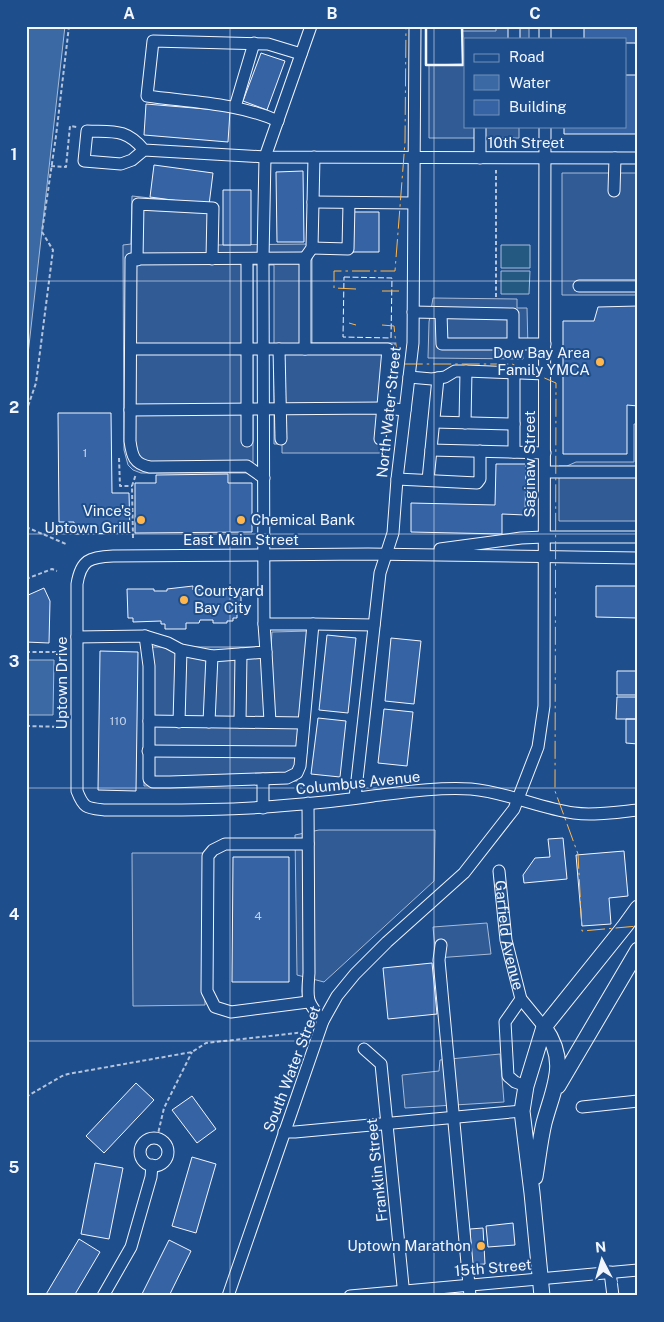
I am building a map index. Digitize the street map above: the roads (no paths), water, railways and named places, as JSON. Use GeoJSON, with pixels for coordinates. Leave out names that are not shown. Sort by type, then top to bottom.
{"type":"FeatureCollection","features":[{"type":"Feature","properties":{"kind":"main road"},"geometry":{"type":"LineString","coordinates":[[542,1296],[522,1111],[526,1086],[544,1027],[638,908]]}},
{"type":"Feature","properties":{"kind":"main road"},"geometry":{"type":"LineString","coordinates":[[554,1091],[638,950]]}},
{"type":"Feature","properties":{"kind":"main road"},"geometry":{"type":"LineString","coordinates":[[532,1193],[544,1123],[554,1091],[558,1066],[553,1039],[544,1027]]}},
{"type":"Feature","properties":{"kind":"street"},"geometry":{"type":"LineString","coordinates":[[270,722],[264,624],[263,258],[265,157],[311,26]]}},
{"type":"Feature","properties":{"kind":"street","name":"North Water Street"},"geometry":{"type":"LineString","coordinates":[[355,798],[380,573],[393,533],[412,343],[415,26]]}},
{"type":"Feature","properties":{"kind":"street"},"geometry":{"type":"LineString","coordinates":[[278,120],[235,108],[147,96],[153,41],[268,44],[301,54]]}},
{"type":"Feature","properties":{"kind":"street"},"geometry":{"type":"LineString","coordinates":[[235,108],[254,43]]}},
{"type":"Feature","properties":{"kind":"street"},"geometry":{"type":"LineString","coordinates":[[480,128],[480,158]]}},
{"type":"Feature","properties":{"kind":"street","name":"Saginaw Street"},"geometry":{"type":"LineString","coordinates":[[519,798],[538,748],[544,706],[544,128]]}},
{"type":"Feature","properties":{"kind":"street"},"geometry":{"type":"LineString","coordinates":[[87,130],[122,133],[134,139],[144,150],[132,160],[121,164],[84,161],[87,130]]}},
{"type":"Feature","properties":{"kind":"street","name":"10th Street"},"geometry":{"type":"LineString","coordinates":[[144,150],[265,157],[638,158]]}},
{"type":"Feature","properties":{"kind":"street"},"geometry":{"type":"LineString","coordinates":[[305,349],[305,258],[312,248],[314,157]]}},
{"type":"Feature","properties":{"kind":"street"},"geometry":{"type":"LineString","coordinates":[[614,191],[615,158]]}},
{"type":"Feature","properties":{"kind":"street"},"geometry":{"type":"LineString","coordinates":[[313,202],[413,203]]}},
{"type":"Feature","properties":{"kind":"street"},"geometry":{"type":"LineString","coordinates":[[312,248],[348,249],[349,203]]}},
{"type":"Feature","properties":{"kind":"street"},"geometry":{"type":"LineString","coordinates":[[137,260],[138,204],[213,208],[212,259]]}},
{"type":"Feature","properties":{"kind":"street"},"geometry":{"type":"LineString","coordinates":[[264,478],[247,466],[150,468],[141,465],[135,460],[132,452],[130,410],[131,260],[305,258]]}},
{"type":"Feature","properties":{"kind":"street"},"geometry":{"type":"LineString","coordinates":[[247,259],[247,440]]}},
{"type":"Feature","properties":{"kind":"street"},"geometry":{"type":"LineString","coordinates":[[579,286],[638,286]]}},
{"type":"Feature","properties":{"kind":"street"},"geometry":{"type":"LineString","coordinates":[[413,312],[513,314],[514,343]]}},
{"type":"Feature","properties":{"kind":"street"},"geometry":{"type":"LineString","coordinates":[[442,313],[442,344],[545,344]]}},
{"type":"Feature","properties":{"kind":"street"},"geometry":{"type":"LineString","coordinates":[[131,349],[388,349],[380,438]]}},
{"type":"Feature","properties":{"kind":"street"},"geometry":{"type":"LineString","coordinates":[[279,349],[281,440]]}},
{"type":"Feature","properties":{"kind":"street"},"geometry":{"type":"LineString","coordinates":[[408,378],[445,377],[455,371],[545,374]]}},
{"type":"Feature","properties":{"kind":"street"},"geometry":{"type":"LineString","coordinates":[[465,423],[466,371]]}},
{"type":"Feature","properties":{"kind":"street"},"geometry":{"type":"LineString","coordinates":[[514,372],[514,452]]}},
{"type":"Feature","properties":{"kind":"street"},"geometry":{"type":"LineString","coordinates":[[428,480],[438,378]]}},
{"type":"Feature","properties":{"kind":"street"},"geometry":{"type":"LineString","coordinates":[[130,410],[383,408],[405,410]]}},
{"type":"Feature","properties":{"kind":"street"},"geometry":{"type":"LineString","coordinates":[[434,422],[514,424]]}},
{"type":"Feature","properties":{"kind":"street"},"geometry":{"type":"LineString","coordinates":[[431,450],[545,453]]}},
{"type":"Feature","properties":{"kind":"street"},"geometry":{"type":"LineString","coordinates":[[397,479],[477,483],[480,479],[480,451]]}},
{"type":"Feature","properties":{"kind":"street"},"geometry":{"type":"LineString","coordinates":[[545,472],[638,472]]}},
{"type":"Feature","properties":{"kind":"street","name":"East Main Street"},"geometry":{"type":"LineString","coordinates":[[402,554],[521,538],[638,537]]}},
{"type":"Feature","properties":{"kind":"street","name":"East Main Street"},"geometry":{"type":"LineString","coordinates":[[83,564],[97,556],[264,554],[638,558]]}},
{"type":"Feature","properties":{"kind":"street","name":"Uptown Drive"},"geometry":{"type":"LineString","coordinates":[[81,802],[77,791],[77,584],[83,564]]}},
{"type":"Feature","properties":{"kind":"street"},"geometry":{"type":"LineString","coordinates":[[264,624],[374,625]]}},
{"type":"Feature","properties":{"kind":"street"},"geometry":{"type":"LineString","coordinates":[[145,636],[149,666],[148,779],[154,782],[287,778],[297,773],[300,766],[313,624]]}},
{"type":"Feature","properties":{"kind":"street"},"geometry":{"type":"LineString","coordinates":[[77,637],[145,636],[168,643],[181,650],[212,656],[266,652]]}},
{"type":"Feature","properties":{"kind":"street"},"geometry":{"type":"LineString","coordinates":[[179,722],[181,650]]}},
{"type":"Feature","properties":{"kind":"street"},"geometry":{"type":"LineString","coordinates":[[240,722],[241,654]]}},
{"type":"Feature","properties":{"kind":"street"},"geometry":{"type":"LineString","coordinates":[[209,722],[212,656]]}},
{"type":"Feature","properties":{"kind":"street"},"geometry":{"type":"LineString","coordinates":[[149,721],[303,723]]}},
{"type":"Feature","properties":{"kind":"street"},"geometry":{"type":"LineString","coordinates":[[148,751],[301,752]]}},
{"type":"Feature","properties":{"kind":"street"},"geometry":{"type":"LineString","coordinates":[[263,779],[263,808]]}},
{"type":"Feature","properties":{"kind":"street","name":"Columbus Avenue"},"geometry":{"type":"LineString","coordinates":[[81,802],[90,808],[105,810],[231,810],[308,804],[435,789],[472,789],[519,798],[574,813],[608,813],[638,810]]}},
{"type":"Feature","properties":{"kind":"street","name":"South Water Street"},"geometry":{"type":"LineString","coordinates":[[228,1296],[323,1021],[337,996],[355,974],[387,942],[464,873],[498,831],[514,809],[519,798]]}},
{"type":"Feature","properties":{"kind":"street"},"geometry":{"type":"LineString","coordinates":[[308,804],[308,1002],[323,1021]]}},
{"type":"Feature","properties":{"kind":"street"},"geometry":{"type":"LineString","coordinates":[[308,844],[225,844],[213,850],[208,856],[207,990],[216,1007],[232,1012],[308,1002]]}},
{"type":"Feature","properties":{"kind":"street","name":"Garfield Avenue"},"geometry":{"type":"LineString","coordinates":[[499,871],[506,940],[521,999],[544,1027]]}},
{"type":"Feature","properties":{"kind":"street"},"geometry":{"type":"LineString","coordinates":[[441,945],[439,960],[469,1290]]}},
{"type":"Feature","properties":{"kind":"street","name":"Garfield Avenue"},"geometry":{"type":"LineString","coordinates":[[521,999],[505,1022],[505,1038],[508,1076],[515,1082],[526,1086]]}},
{"type":"Feature","properties":{"kind":"street","name":"Franklin Street"},"geometry":{"type":"LineString","coordinates":[[364,1050],[381,1064],[404,1294]]}},
{"type":"Feature","properties":{"kind":"street"},"geometry":{"type":"LineString","coordinates":[[582,1107],[638,1102]]}},
{"type":"Feature","properties":{"kind":"street"},"geometry":{"type":"LineString","coordinates":[[284,1132],[522,1111]]}},
{"type":"Feature","properties":{"kind":"street"},"geometry":{"type":"LineString","coordinates":[[157,1138],[165,1143],[168,1152],[165,1161],[152,1166],[144,1162],[140,1154],[142,1145],[148,1139],[157,1138]]}},
{"type":"Feature","properties":{"kind":"street"},"geometry":{"type":"LineString","coordinates":[[103,1296],[131,1247],[151,1177],[152,1166]]}},
{"type":"Feature","properties":{"kind":"street","name":"15th Street"},"geometry":{"type":"LineString","coordinates":[[350,1296],[469,1290],[540,1278],[638,1270]]}},
{"type":"Feature","properties":{"kind":"street"},"geometry":{"type":"LineString","coordinates":[[610,1272],[613,1296]]}},
{"type":"Feature","properties":{"kind":"water"},"geometry":{"type":"Polygon","coordinates":[[[26,26],[65,26],[26,372],[26,26]]]}},
{"type":"Feature","properties":{"kind":"water"},"geometry":{"type":"Polygon","coordinates":[[[26,660],[54,660],[53,715],[26,715],[26,660]]]}},
{"type":"Feature","properties":{"kind":"place","name":"Dow Bay Area Family YMCA"},"geometry":{"type":"Point","coordinates":[600,362]}},
{"type":"Feature","properties":{"kind":"place","name":"Vince's Uptown Grill"},"geometry":{"type":"Point","coordinates":[141,520]}},
{"type":"Feature","properties":{"kind":"place","name":"Chemical Bank"},"geometry":{"type":"Point","coordinates":[241,520]}},
{"type":"Feature","properties":{"kind":"place","name":"Courtyard Bay City"},"geometry":{"type":"Point","coordinates":[184,600]}},
{"type":"Feature","properties":{"kind":"place","name":"Uptown Marathon"},"geometry":{"type":"Point","coordinates":[481,1246]}}]}
